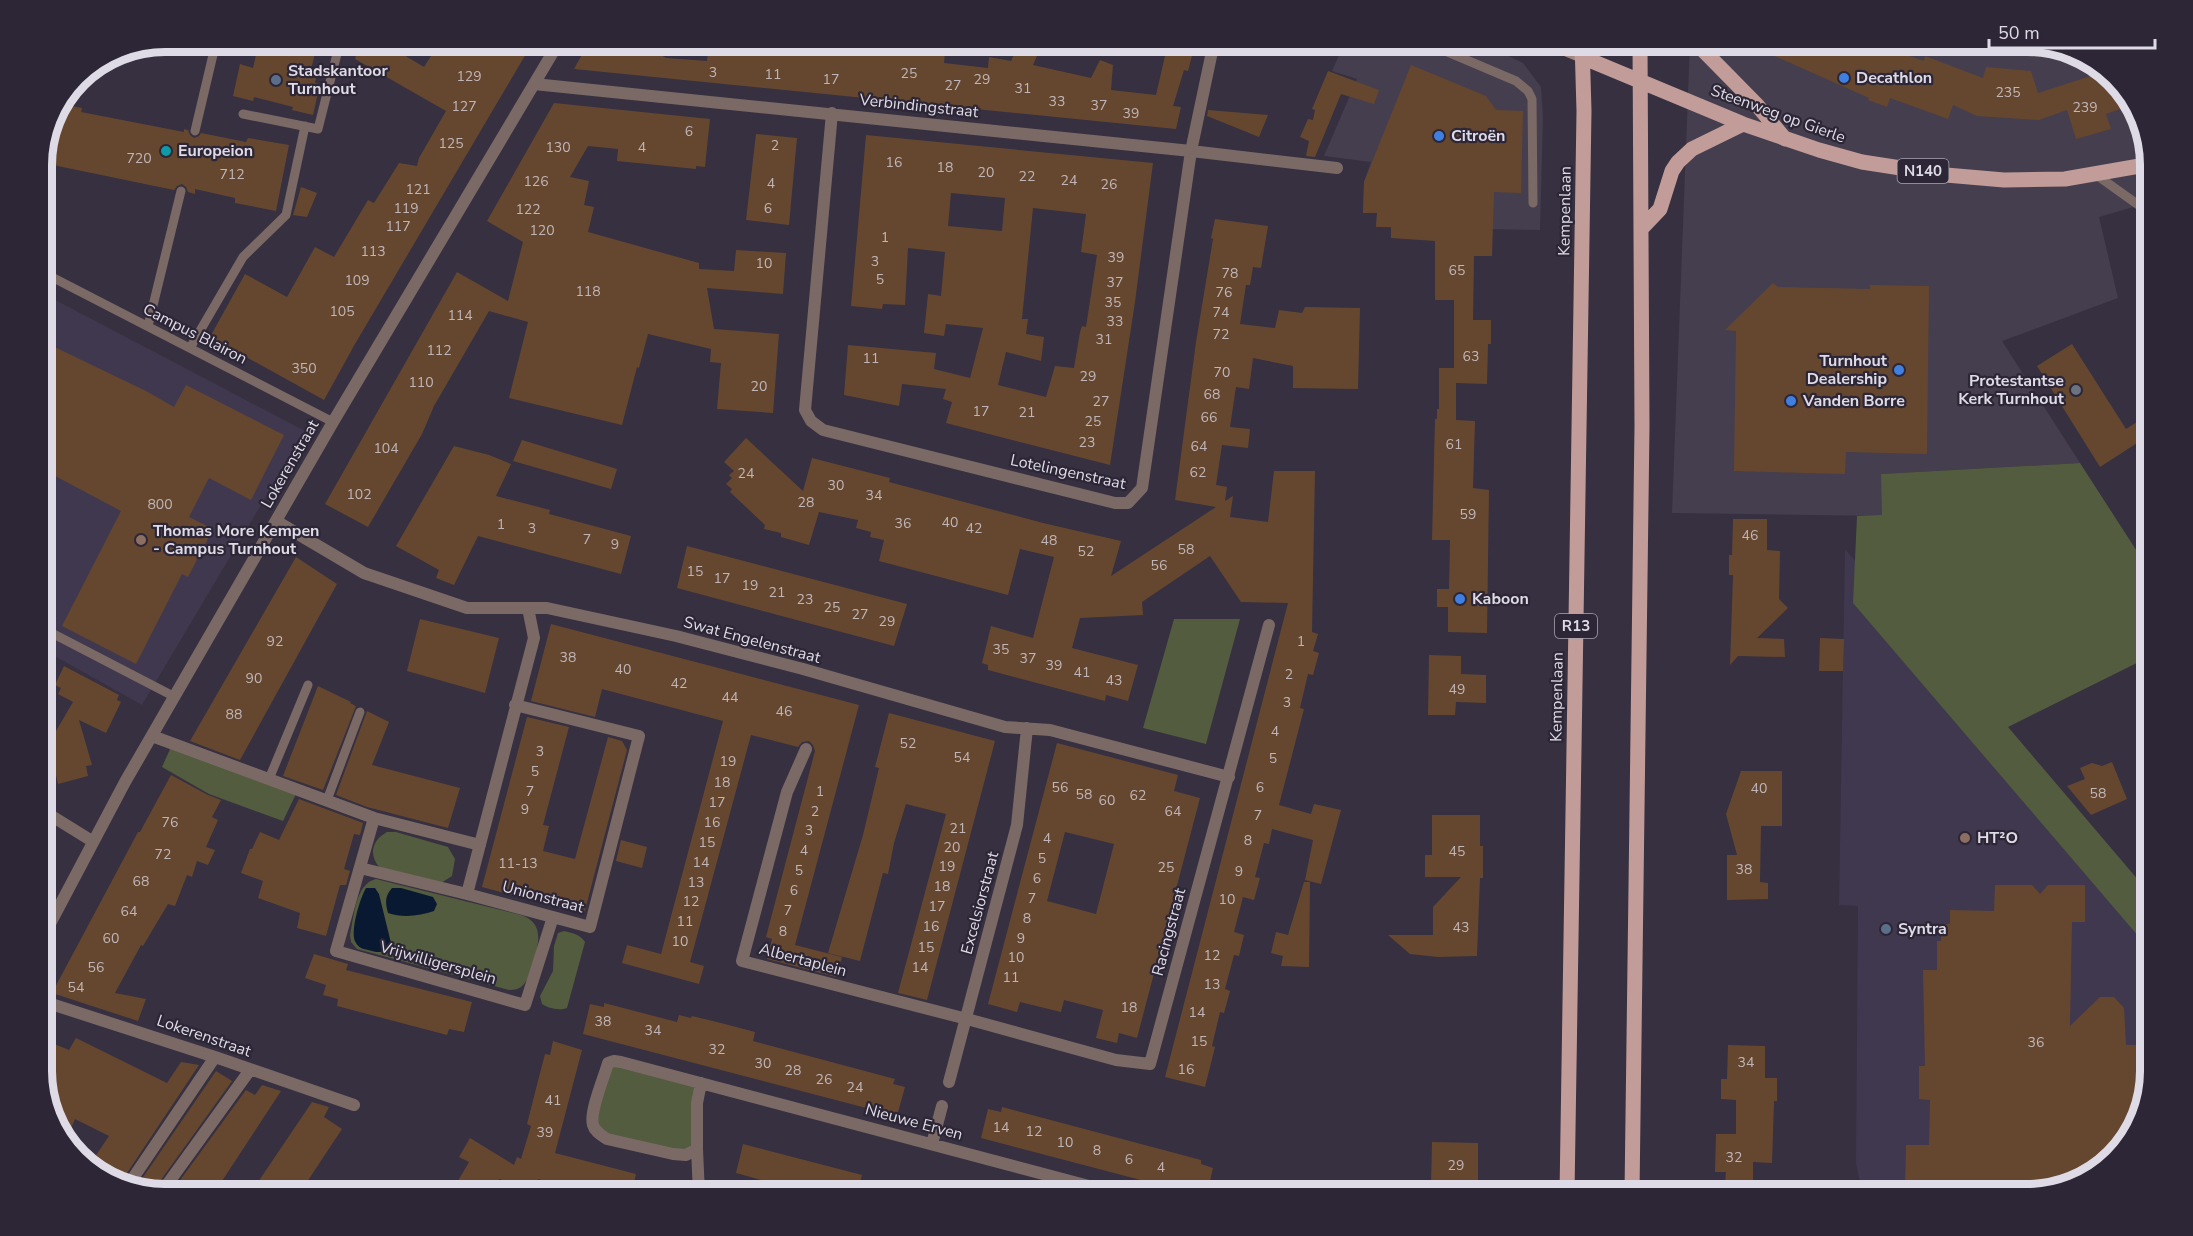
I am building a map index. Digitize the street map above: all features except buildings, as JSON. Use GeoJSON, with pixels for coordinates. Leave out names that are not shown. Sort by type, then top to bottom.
{"type":"FeatureCollection","features":[{"type":"Feature","properties":{"kind":"main road","name":"Kempenlaan"},"geometry":{"type":"LineString","coordinates":[[1567,1184],[1583,158],[1582,52]]}},
{"type":"Feature","properties":{"kind":"main road","name":"Steenweg op Gierle"},"geometry":{"type":"LineString","coordinates":[[1586,52],[1642,81],[1743,124],[1785,140],[1862,162],[1946,175],[2004,180],[2065,179],[2140,166]]}},
{"type":"Feature","properties":{"kind":"main road"},"geometry":{"type":"LineString","coordinates":[[1632,1184],[1642,426],[1641,52]]}},
{"type":"Feature","properties":{"kind":"main road"},"geometry":{"type":"LineString","coordinates":[[1705,52],[1757,105],[1785,140]]}},
{"type":"Feature","properties":{"kind":"main road"},"geometry":{"type":"LineString","coordinates":[[1641,229],[1660,209],[1672,171],[1678,162],[1692,149],[1743,124]]}},
{"type":"Feature","properties":{"kind":"street","name":"Lokerenstraat"},"geometry":{"type":"LineString","coordinates":[[53,918],[92,842],[333,422],[553,52]]}},
{"type":"Feature","properties":{"kind":"street"},"geometry":{"type":"LineString","coordinates":[[1212,52],[1191,151],[1337,168]]}},
{"type":"Feature","properties":{"kind":"street","name":"Verbindingstraat"},"geometry":{"type":"LineString","coordinates":[[534,84],[1191,151]]}},
{"type":"Feature","properties":{"kind":"street","name":"Lotelingenstraat"},"geometry":{"type":"LineString","coordinates":[[832,113],[805,410],[812,421],[823,430],[1114,503],[1128,503],[1142,488],[1191,151]]}},
{"type":"Feature","properties":{"kind":"street","name":"Swat Engelenstraat"},"geometry":{"type":"LineString","coordinates":[[276,521],[364,573],[467,608],[547,608],[676,636],[803,669],[1005,727],[1050,730],[1228,777]]}},
{"type":"Feature","properties":{"kind":"street"},"geometry":{"type":"LineString","coordinates":[[360,868],[467,894],[534,638],[528,608]]}},
{"type":"Feature","properties":{"kind":"street","name":"Racingstraat"},"geometry":{"type":"LineString","coordinates":[[967,1019],[1116,1060],[1150,1064],[1269,625]]}},
{"type":"Feature","properties":{"kind":"street","name":"Unionstraat"},"geometry":{"type":"LineString","coordinates":[[467,894],[590,927],[639,736],[515,705]]}},
{"type":"Feature","properties":{"kind":"street","name":"Excelsiorstraat"},"geometry":{"type":"LineString","coordinates":[[949,1083],[1017,825],[1027,728]]}},
{"type":"Feature","properties":{"kind":"street"},"geometry":{"type":"LineString","coordinates":[[152,736],[374,818],[480,845]]}},
{"type":"Feature","properties":{"kind":"street","name":"Albertaplein"},"geometry":{"type":"LineString","coordinates":[[806,749],[787,792],[742,961],[967,1019]]}},
{"type":"Feature","properties":{"kind":"street"},"geometry":{"type":"LineString","coordinates":[[53,817],[92,842]]}},
{"type":"Feature","properties":{"kind":"street","name":"Vrijwilligersplein"},"geometry":{"type":"LineString","coordinates":[[374,818],[336,951],[525,1005],[553,917]]}},
{"type":"Feature","properties":{"kind":"street","name":"Lokerenstraat"},"geometry":{"type":"LineString","coordinates":[[53,1005],[354,1105]]}},
{"type":"Feature","properties":{"kind":"street"},"geometry":{"type":"LineString","coordinates":[[133,1179],[215,1057]]}},
{"type":"Feature","properties":{"kind":"street","name":"Nieuwe Erven"},"geometry":{"type":"LineString","coordinates":[[697,1149],[686,1155],[673,1154],[607,1139],[593,1127],[592,1117],[608,1063],[614,1061],[701,1083],[1082,1184]]}},
{"type":"Feature","properties":{"kind":"street"},"geometry":{"type":"LineString","coordinates":[[168,1184],[250,1070]]}},
{"type":"Feature","properties":{"kind":"street"},"geometry":{"type":"LineString","coordinates":[[699,1184],[698,1103],[701,1083]]}},
{"type":"Feature","properties":{"kind":"street"},"geometry":{"type":"LineString","coordinates":[[932,1144],[942,1106]]}},
{"type":"Feature","properties":{"kind":"lane"},"geometry":{"type":"LineString","coordinates":[[195,131],[214,52]]}},
{"type":"Feature","properties":{"kind":"lane"},"geometry":{"type":"LineString","coordinates":[[243,114],[318,129],[337,52]]}},
{"type":"Feature","properties":{"kind":"lane"},"geometry":{"type":"LineString","coordinates":[[1448,52],[1516,81],[1528,91],[1533,99],[1533,203]]}},
{"type":"Feature","properties":{"kind":"lane"},"geometry":{"type":"LineString","coordinates":[[190,348],[243,257],[286,214],[305,126]]}},
{"type":"Feature","properties":{"kind":"lane"},"geometry":{"type":"LineString","coordinates":[[2095,174],[2140,206]]}},
{"type":"Feature","properties":{"kind":"lane"},"geometry":{"type":"LineString","coordinates":[[148,326],[181,191]]}},
{"type":"Feature","properties":{"kind":"lane","name":"Campus Blairon"},"geometry":{"type":"LineString","coordinates":[[53,278],[333,422]]}},
{"type":"Feature","properties":{"kind":"lane"},"geometry":{"type":"LineString","coordinates":[[53,634],[176,697]]}},
{"type":"Feature","properties":{"kind":"lane"},"geometry":{"type":"LineString","coordinates":[[269,779],[308,685]]}},
{"type":"Feature","properties":{"kind":"lane"},"geometry":{"type":"LineString","coordinates":[[327,800],[360,712]]}},
{"type":"Feature","properties":{"kind":"shaded area"},"geometry":{"type":"Polygon","coordinates":[[[1341,52],[1500,52],[1523,63],[1541,87],[1543,118],[1540,230],[1376,227],[1377,213],[1363,213],[1364,182],[1371,162],[1324,156],[1357,79],[1332,71],[1341,52]]]}},
{"type":"Feature","properties":{"kind":"shaded area"},"geometry":{"type":"Polygon","coordinates":[[[1690,52],[2042,53],[2071,61],[2096,76],[2107,86],[2129,116],[2140,158],[2140,205],[2099,217],[2118,298],[2002,341],[2080,463],[1882,474],[1882,516],[1672,513],[1690,52]]]}},
{"type":"Feature","properties":{"kind":"shaded area","name":"Thomas More Kempen - Campus Turnhout"},"geometry":{"type":"Polygon","coordinates":[[[53,299],[305,431],[142,705],[53,655],[53,299]]]}},
{"type":"Feature","properties":{"kind":"shaded area","name":"HT²O"},"geometry":{"type":"Polygon","coordinates":[[[1845,549],[2140,897],[2140,1085],[2132,1114],[2117,1139],[2096,1160],[2084,1168],[2057,1180],[2042,1183],[1860,1184],[1856,1163],[1858,906],[1839,905],[1845,549]]]}},
{"type":"Feature","properties":{"kind":"green space"},"geometry":{"type":"Polygon","coordinates":[[[2080,463],[2140,556],[2140,661],[2008,727],[2140,882],[2140,938],[1853,603],[1857,516],[1882,515],[1881,474],[2080,463]]]}},
{"type":"Feature","properties":{"kind":"green space"},"geometry":{"type":"Polygon","coordinates":[[[1174,619],[1240,619],[1206,744],[1143,728],[1174,619]]]}},
{"type":"Feature","properties":{"kind":"green space"},"geometry":{"type":"Polygon","coordinates":[[[171,747],[296,794],[283,821],[209,794],[162,767],[171,747]]]}},
{"type":"Feature","properties":{"kind":"green space"},"geometry":{"type":"Polygon","coordinates":[[[387,832],[396,832],[448,847],[455,859],[452,876],[441,883],[380,868],[374,858],[373,848],[378,839],[387,832]]]}},
{"type":"Feature","properties":{"kind":"green space"},"geometry":{"type":"Polygon","coordinates":[[[376,879],[521,915],[530,920],[536,926],[538,942],[528,978],[518,989],[509,990],[357,949],[351,942],[350,935],[357,902],[364,887],[376,879]]]}},
{"type":"Feature","properties":{"kind":"green space"},"geometry":{"type":"Polygon","coordinates":[[[564,931],[573,933],[585,942],[567,1008],[557,1009],[542,1004],[540,996],[553,971],[554,946],[558,933],[564,931]]]}},
{"type":"Feature","properties":{"kind":"green space"},"geometry":{"type":"Polygon","coordinates":[[[608,1063],[701,1083],[697,1149],[686,1155],[607,1139],[593,1127],[608,1063]]]}},
{"type":"Feature","properties":{"kind":"water"},"geometry":{"type":"Polygon","coordinates":[[[366,888],[375,888],[379,894],[391,943],[387,951],[377,952],[363,949],[357,945],[354,938],[356,916],[366,888]]]}},
{"type":"Feature","properties":{"kind":"water"},"geometry":{"type":"Polygon","coordinates":[[[392,888],[401,888],[433,897],[437,904],[434,911],[411,916],[388,913],[386,899],[392,888]]]}},
{"type":"Feature","properties":{"kind":"place","name":"Decathlon"},"geometry":{"type":"Point","coordinates":[1844,78]}},
{"type":"Feature","properties":{"kind":"place","name":"Stadskantoor Turnhout"},"geometry":{"type":"Point","coordinates":[276,80]}},
{"type":"Feature","properties":{"kind":"place","name":"Citroën"},"geometry":{"type":"Point","coordinates":[1439,136]}},
{"type":"Feature","properties":{"kind":"place","name":"Europeion"},"geometry":{"type":"Point","coordinates":[166,151]}},
{"type":"Feature","properties":{"kind":"place","name":"Turnhout Dealership"},"geometry":{"type":"Point","coordinates":[1899,370]}},
{"type":"Feature","properties":{"kind":"place","name":"Protestantse Kerk Turnhout"},"geometry":{"type":"Point","coordinates":[2076,390]}},
{"type":"Feature","properties":{"kind":"place","name":"Vanden Borre"},"geometry":{"type":"Point","coordinates":[1791,401]}},
{"type":"Feature","properties":{"kind":"place","name":"Thomas More Kempen - Campus Turnhout"},"geometry":{"type":"Point","coordinates":[141,540]}},
{"type":"Feature","properties":{"kind":"place","name":"Kaboon"},"geometry":{"type":"Point","coordinates":[1460,599]}},
{"type":"Feature","properties":{"kind":"place","name":"HT²O"},"geometry":{"type":"Point","coordinates":[1965,838]}},
{"type":"Feature","properties":{"kind":"place","name":"Syntra"},"geometry":{"type":"Point","coordinates":[1886,929]}}]}
